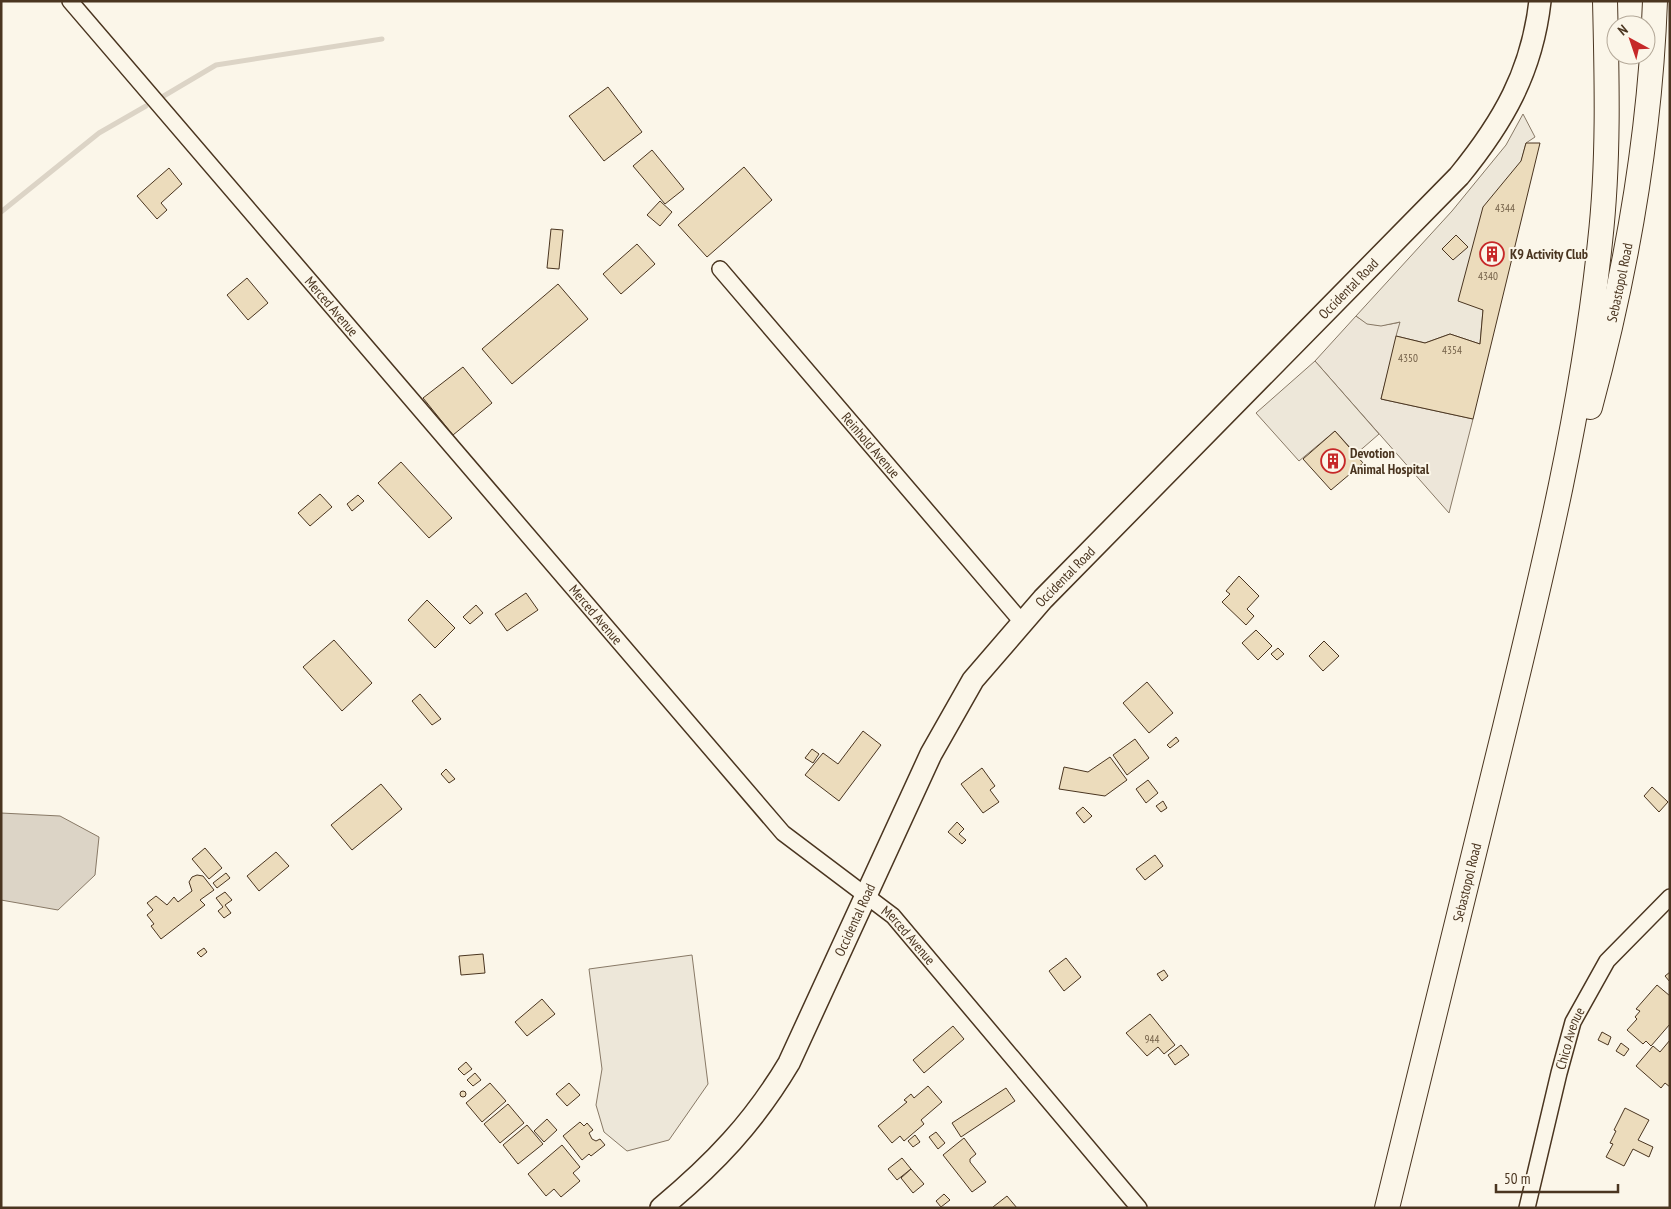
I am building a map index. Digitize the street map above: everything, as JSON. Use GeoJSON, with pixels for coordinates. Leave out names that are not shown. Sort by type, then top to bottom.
{"type":"FeatureCollection","features":[{"type":"Feature","properties":{"kind":"main road","name":"Sebastopol Road"},"geometry":{"type":"LineString","coordinates":[[1546,558],[1581,377],[1601,240],[1607,112],[1606,1]]}},
{"type":"Feature","properties":{"kind":"main road","name":"Sebastopol Road"},"geometry":{"type":"LineString","coordinates":[[1387,1208],[1546,558],[1589,411],[1626,258],[1645,144],[1655,1]]}},
{"type":"Feature","properties":{"kind":"street","name":"Merced Avenue"},"geometry":{"type":"LineString","coordinates":[[70,1],[783,833],[893,916],[1139,1208]]}},
{"type":"Feature","properties":{"kind":"street","name":"Occidental Road"},"geometry":{"type":"LineString","coordinates":[[661,1208],[719,1156],[764,1103],[789,1063],[931,754],[958,704],[984,666],[1022,622],[1464,170],[1497,126],[1513,96],[1535,37],[1540,1]]}},
{"type":"Feature","properties":{"kind":"street","name":"Reinhold Avenue"},"geometry":{"type":"LineString","coordinates":[[720,269],[1022,622]]}},
{"type":"Feature","properties":{"kind":"street","name":"Chico Avenue"},"geometry":{"type":"LineString","coordinates":[[1527,1208],[1559,1073],[1574,1022],[1607,961],[1670,897]]}},
{"type":"Feature","properties":{"kind":"shaded area"},"geometry":{"type":"Polygon","coordinates":[[[1523,114],[1535,137],[1526,143],[1483,310],[1480,344],[1450,334],[1425,343],[1396,336],[1400,322],[1381,326],[1367,324],[1356,316],[1452,211],[1506,145],[1523,114]]]}},
{"type":"Feature","properties":{"kind":"shaded area"},"geometry":{"type":"Polygon","coordinates":[[[1356,316],[1367,323],[1377,325],[1401,322],[1381,399],[1473,419],[1449,513],[1315,361],[1356,316]]]}},
{"type":"Feature","properties":{"kind":"shaded area"},"geometry":{"type":"Polygon","coordinates":[[[1315,361],[1379,434],[1356,454],[1335,431],[1299,461],[1256,413],[1315,361]]]}},
{"type":"Feature","properties":{"kind":"shaded area"},"geometry":{"type":"Polygon","coordinates":[[[1,813],[60,816],[99,837],[95,875],[58,910],[1,900],[1,813]]]}},
{"type":"Feature","properties":{"kind":"shaded area"},"geometry":{"type":"Polygon","coordinates":[[[692,955],[708,1084],[669,1140],[627,1151],[604,1132],[596,1105],[602,1069],[589,969],[692,955]]]}},
{"type":"Feature","properties":{"kind":"building"},"geometry":{"type":"Polygon","coordinates":[[[608,87],[642,132],[604,161],[569,116],[608,87]]]}},
{"type":"Feature","properties":{"kind":"building","name":"K9 Activity Club"},"geometry":{"type":"Polygon","coordinates":[[[1526,143],[1540,143],[1473,419],[1381,399],[1396,336],[1425,343],[1450,334],[1480,344],[1483,310],[1458,301],[1483,207],[1521,161],[1526,143]]]}},
{"type":"Feature","properties":{"kind":"building"},"geometry":{"type":"Polygon","coordinates":[[[652,150],[684,189],[665,204],[633,166],[652,150]]]}},
{"type":"Feature","properties":{"kind":"building"},"geometry":{"type":"Polygon","coordinates":[[[744,167],[772,200],[707,257],[678,225],[744,167]]]}},
{"type":"Feature","properties":{"kind":"building"},"geometry":{"type":"Polygon","coordinates":[[[169,168],[182,184],[161,203],[167,210],[157,219],[137,196],[169,168]]]}},
{"type":"Feature","properties":{"kind":"building"},"geometry":{"type":"Polygon","coordinates":[[[660,201],[672,212],[660,226],[647,215],[660,201]]]}},
{"type":"Feature","properties":{"kind":"building"},"geometry":{"type":"Polygon","coordinates":[[[551,229],[563,230],[559,269],[547,268],[551,229]]]}},
{"type":"Feature","properties":{"kind":"building"},"geometry":{"type":"Polygon","coordinates":[[[1456,235],[1468,247],[1453,260],[1442,249],[1456,235]]]}},
{"type":"Feature","properties":{"kind":"building"},"geometry":{"type":"Polygon","coordinates":[[[637,244],[655,264],[621,294],[603,274],[637,244]]]}},
{"type":"Feature","properties":{"kind":"building"},"geometry":{"type":"Polygon","coordinates":[[[247,278],[268,303],[248,320],[227,295],[247,278]]]}},
{"type":"Feature","properties":{"kind":"building"},"geometry":{"type":"Polygon","coordinates":[[[558,284],[588,319],[512,384],[482,349],[558,284]]]}},
{"type":"Feature","properties":{"kind":"building"},"geometry":{"type":"Polygon","coordinates":[[[463,367],[492,403],[453,435],[423,398],[463,367]]]}},
{"type":"Feature","properties":{"kind":"building","name":"Devotion Animal Hospital"},"geometry":{"type":"Polygon","coordinates":[[[1335,431],[1363,463],[1331,490],[1303,459],[1335,431]]]}},
{"type":"Feature","properties":{"kind":"building"},"geometry":{"type":"Polygon","coordinates":[[[401,462],[452,518],[429,538],[378,483],[401,462]]]}},
{"type":"Feature","properties":{"kind":"building"},"geometry":{"type":"Polygon","coordinates":[[[320,494],[332,507],[310,526],[298,513],[320,494]]]}},
{"type":"Feature","properties":{"kind":"building"},"geometry":{"type":"Polygon","coordinates":[[[358,495],[364,501],[352,511],[347,504],[358,495]]]}},
{"type":"Feature","properties":{"kind":"building"},"geometry":{"type":"Polygon","coordinates":[[[1239,576],[1259,596],[1247,609],[1254,616],[1246,625],[1222,602],[1230,594],[1226,591],[1239,576]]]}},
{"type":"Feature","properties":{"kind":"building"},"geometry":{"type":"Polygon","coordinates":[[[526,593],[538,610],[507,631],[495,614],[526,593]]]}},
{"type":"Feature","properties":{"kind":"building"},"geometry":{"type":"Polygon","coordinates":[[[427,600],[455,628],[435,648],[408,620],[427,600]]]}},
{"type":"Feature","properties":{"kind":"building"},"geometry":{"type":"Polygon","coordinates":[[[476,605],[483,613],[470,624],[463,617],[476,605]]]}},
{"type":"Feature","properties":{"kind":"building"},"geometry":{"type":"Polygon","coordinates":[[[1256,630],[1272,646],[1258,660],[1242,643],[1256,630]]]}},
{"type":"Feature","properties":{"kind":"building"},"geometry":{"type":"Polygon","coordinates":[[[334,640],[372,683],[342,711],[303,667],[334,640]]]}},
{"type":"Feature","properties":{"kind":"building"},"geometry":{"type":"Polygon","coordinates":[[[1324,641],[1339,656],[1323,671],[1309,656],[1324,641]]]}},
{"type":"Feature","properties":{"kind":"building"},"geometry":{"type":"Polygon","coordinates":[[[1278,648],[1284,654],[1277,660],[1271,654],[1278,648]]]}},
{"type":"Feature","properties":{"kind":"building"},"geometry":{"type":"Polygon","coordinates":[[[1147,682],[1173,713],[1149,733],[1123,703],[1147,682]]]}},
{"type":"Feature","properties":{"kind":"building"},"geometry":{"type":"Polygon","coordinates":[[[420,694],[441,719],[432,725],[412,701],[420,694]]]}},
{"type":"Feature","properties":{"kind":"building"},"geometry":{"type":"Polygon","coordinates":[[[863,731],[881,745],[839,801],[805,775],[823,753],[838,764],[863,731]]]}},
{"type":"Feature","properties":{"kind":"building"},"geometry":{"type":"Polygon","coordinates":[[[1176,737],[1179,741],[1170,748],[1167,745],[1176,737]]]}},
{"type":"Feature","properties":{"kind":"building"},"geometry":{"type":"Polygon","coordinates":[[[1135,739],[1149,758],[1127,775],[1113,755],[1135,739]]]}},
{"type":"Feature","properties":{"kind":"building"},"geometry":{"type":"Polygon","coordinates":[[[812,749],[819,754],[813,763],[805,758],[812,749]]]}},
{"type":"Feature","properties":{"kind":"building"},"geometry":{"type":"Polygon","coordinates":[[[1110,757],[1127,780],[1105,796],[1059,789],[1064,767],[1088,772],[1110,757]]]}},
{"type":"Feature","properties":{"kind":"building"},"geometry":{"type":"Polygon","coordinates":[[[982,768],[995,786],[990,790],[999,802],[983,813],[961,784],[982,768]]]}},
{"type":"Feature","properties":{"kind":"building"},"geometry":{"type":"Polygon","coordinates":[[[446,769],[455,779],[449,783],[441,774],[446,769]]]}},
{"type":"Feature","properties":{"kind":"building"},"geometry":{"type":"Polygon","coordinates":[[[1148,780],[1158,793],[1146,803],[1136,789],[1148,780]]]}},
{"type":"Feature","properties":{"kind":"building"},"geometry":{"type":"Polygon","coordinates":[[[381,784],[402,809],[352,850],[331,825],[381,784]]]}},
{"type":"Feature","properties":{"kind":"building"},"geometry":{"type":"Polygon","coordinates":[[[1652,787],[1668,802],[1659,812],[1644,796],[1652,787]]]}},
{"type":"Feature","properties":{"kind":"building"},"geometry":{"type":"Polygon","coordinates":[[[1163,801],[1167,808],[1161,812],[1156,806],[1163,801]]]}},
{"type":"Feature","properties":{"kind":"building"},"geometry":{"type":"Polygon","coordinates":[[[1083,807],[1092,816],[1084,823],[1076,813],[1083,807]]]}},
{"type":"Feature","properties":{"kind":"building"},"geometry":{"type":"Polygon","coordinates":[[[957,822],[964,829],[959,834],[966,840],[962,844],[948,832],[957,822]]]}},
{"type":"Feature","properties":{"kind":"building"},"geometry":{"type":"Polygon","coordinates":[[[205,848],[222,868],[209,879],[192,859],[205,848]]]}},
{"type":"Feature","properties":{"kind":"building"},"geometry":{"type":"Polygon","coordinates":[[[276,852],[289,866],[259,891],[247,876],[276,852]]]}},
{"type":"Feature","properties":{"kind":"building"},"geometry":{"type":"Polygon","coordinates":[[[1155,855],[1163,866],[1145,880],[1136,869],[1155,855]]]}},
{"type":"Feature","properties":{"kind":"building"},"geometry":{"type":"Polygon","coordinates":[[[226,873],[230,878],[217,888],[213,883],[226,873]]]}},
{"type":"Feature","properties":{"kind":"building"},"geometry":{"type":"Polygon","coordinates":[[[197,875],[203,876],[214,890],[200,900],[205,905],[161,939],[151,926],[154,924],[147,915],[153,910],[147,903],[156,896],[167,905],[174,897],[178,902],[192,891],[189,882],[192,877],[197,875]]]}},
{"type":"Feature","properties":{"kind":"building"},"geometry":{"type":"Polygon","coordinates":[[[225,892],[232,900],[225,905],[231,913],[224,918],[218,911],[223,907],[216,898],[225,892]]]}},
{"type":"Feature","properties":{"kind":"building"},"geometry":{"type":"Polygon","coordinates":[[[204,948],[207,952],[201,957],[197,953],[204,948]]]}},
{"type":"Feature","properties":{"kind":"building"},"geometry":{"type":"Polygon","coordinates":[[[483,954],[485,973],[461,975],[459,956],[483,954]]]}},
{"type":"Feature","properties":{"kind":"building"},"geometry":{"type":"Polygon","coordinates":[[[1066,958],[1081,977],[1064,991],[1049,971],[1066,958]]]}},
{"type":"Feature","properties":{"kind":"building"},"geometry":{"type":"Polygon","coordinates":[[[1164,970],[1168,976],[1162,981],[1157,974],[1164,970]]]}},
{"type":"Feature","properties":{"kind":"building"},"geometry":{"type":"Polygon","coordinates":[[[1670,972],[1670,982],[1665,976],[1670,972]]]}},
{"type":"Feature","properties":{"kind":"building"},"geometry":{"type":"Polygon","coordinates":[[[1657,985],[1670,996],[1670,1024],[1651,1046],[1646,1041],[1643,1044],[1627,1030],[1637,1019],[1635,1017],[1640,1011],[1636,1009],[1657,985]]]}},
{"type":"Feature","properties":{"kind":"building"},"geometry":{"type":"Polygon","coordinates":[[[542,999],[555,1014],[527,1036],[515,1022],[542,999]]]}},
{"type":"Feature","properties":{"kind":"building"},"geometry":{"type":"Polygon","coordinates":[[[1150,1014],[1175,1045],[1164,1054],[1158,1047],[1147,1056],[1126,1033],[1150,1014]]]}},
{"type":"Feature","properties":{"kind":"building"},"geometry":{"type":"Polygon","coordinates":[[[953,1026],[964,1039],[924,1073],[913,1060],[953,1026]]]}},
{"type":"Feature","properties":{"kind":"building"},"geometry":{"type":"Polygon","coordinates":[[[1602,1032],[1611,1037],[1608,1045],[1598,1040],[1602,1032]]]}},
{"type":"Feature","properties":{"kind":"building"},"geometry":{"type":"Polygon","coordinates":[[[1670,1040],[1670,1087],[1665,1083],[1661,1088],[1636,1066],[1653,1046],[1660,1052],[1670,1040]]]}},
{"type":"Feature","properties":{"kind":"building"},"geometry":{"type":"Polygon","coordinates":[[[1621,1043],[1629,1049],[1624,1056],[1616,1051],[1621,1043]]]}},
{"type":"Feature","properties":{"kind":"building"},"geometry":{"type":"Polygon","coordinates":[[[1181,1045],[1189,1055],[1175,1065],[1168,1055],[1181,1045]]]}},
{"type":"Feature","properties":{"kind":"building"},"geometry":{"type":"Polygon","coordinates":[[[466,1062],[472,1069],[464,1075],[458,1069],[466,1062]]]}},
{"type":"Feature","properties":{"kind":"building"},"geometry":{"type":"Polygon","coordinates":[[[475,1073],[481,1080],[473,1086],[467,1080],[475,1073]]]}},
{"type":"Feature","properties":{"kind":"building"},"geometry":{"type":"Polygon","coordinates":[[[490,1083],[506,1101],[482,1122],[466,1103],[490,1083]]]}},
{"type":"Feature","properties":{"kind":"building"},"geometry":{"type":"Polygon","coordinates":[[[569,1083],[580,1095],[567,1106],[556,1094],[569,1083]]]}},
{"type":"Feature","properties":{"kind":"building"},"geometry":{"type":"Polygon","coordinates":[[[928,1086],[942,1102],[921,1120],[924,1124],[904,1141],[900,1136],[892,1143],[878,1126],[907,1102],[904,1100],[911,1094],[914,1098],[928,1086]]]}},
{"type":"Feature","properties":{"kind":"building"},"geometry":{"type":"Polygon","coordinates":[[[1006,1088],[1015,1101],[961,1137],[952,1123],[1006,1088]]]}},
{"type":"Feature","properties":{"kind":"building"},"geometry":{"type":"Polygon","coordinates":[[[463,1091],[466,1094],[463,1097],[460,1094],[463,1091]]]}},
{"type":"Feature","properties":{"kind":"building"},"geometry":{"type":"Polygon","coordinates":[[[508,1104],[524,1123],[500,1143],[484,1124],[508,1104]]]}},
{"type":"Feature","properties":{"kind":"building"},"geometry":{"type":"Polygon","coordinates":[[[1625,1108],[1649,1120],[1638,1140],[1653,1147],[1649,1157],[1633,1149],[1624,1166],[1606,1157],[1613,1144],[1610,1143],[1616,1131],[1614,1130],[1625,1108]]]}},
{"type":"Feature","properties":{"kind":"building"},"geometry":{"type":"Polygon","coordinates":[[[547,1119],[557,1130],[544,1142],[534,1131],[547,1119]]]}},
{"type":"Feature","properties":{"kind":"building"},"geometry":{"type":"Polygon","coordinates":[[[580,1122],[584,1126],[587,1123],[593,1130],[589,1133],[592,1139],[596,1141],[600,1139],[605,1145],[591,1156],[589,1154],[582,1160],[563,1136],[580,1122]]]}},
{"type":"Feature","properties":{"kind":"building"},"geometry":{"type":"Polygon","coordinates":[[[527,1125],[543,1144],[518,1164],[503,1145],[527,1125]]]}},
{"type":"Feature","properties":{"kind":"building"},"geometry":{"type":"Polygon","coordinates":[[[936,1132],[945,1143],[938,1149],[929,1137],[936,1132]]]}},
{"type":"Feature","properties":{"kind":"building"},"geometry":{"type":"Polygon","coordinates":[[[915,1135],[920,1142],[913,1147],[908,1141],[915,1135]]]}},
{"type":"Feature","properties":{"kind":"building"},"geometry":{"type":"Polygon","coordinates":[[[964,1138],[976,1154],[970,1159],[970,1162],[986,1182],[972,1192],[943,1155],[964,1138]]]}},
{"type":"Feature","properties":{"kind":"building"},"geometry":{"type":"Polygon","coordinates":[[[562,1145],[580,1167],[573,1173],[580,1181],[561,1197],[554,1189],[546,1196],[528,1174],[562,1145]]]}},
{"type":"Feature","properties":{"kind":"building"},"geometry":{"type":"Polygon","coordinates":[[[902,1158],[911,1169],[897,1180],[888,1169],[902,1158]]]}},
{"type":"Feature","properties":{"kind":"building"},"geometry":{"type":"Polygon","coordinates":[[[911,1169],[924,1184],[913,1193],[901,1178],[911,1169]]]}},
{"type":"Feature","properties":{"kind":"building"},"geometry":{"type":"Polygon","coordinates":[[[944,1194],[950,1200],[941,1207],[936,1201],[944,1194]]]}},
{"type":"Feature","properties":{"kind":"building"},"geometry":{"type":"Polygon","coordinates":[[[1007,1196],[1017,1208],[993,1207],[1007,1196]]]}},
{"type":"Feature","properties":{"kind":"waterway"},"geometry":{"type":"LineString","coordinates":[[162,97],[216,65],[382,39]]}},
{"type":"Feature","properties":{"kind":"waterway"},"geometry":{"type":"LineString","coordinates":[[1,212],[99,133],[146,106]]}},
{"type":"Feature","properties":{"kind":"place","name":"K9 Activity Club"},"geometry":{"type":"Point","coordinates":[1492,254]}},
{"type":"Feature","properties":{"kind":"place","name":"Devotion Animal Hospital"},"geometry":{"type":"Point","coordinates":[1333,461]}}]}
